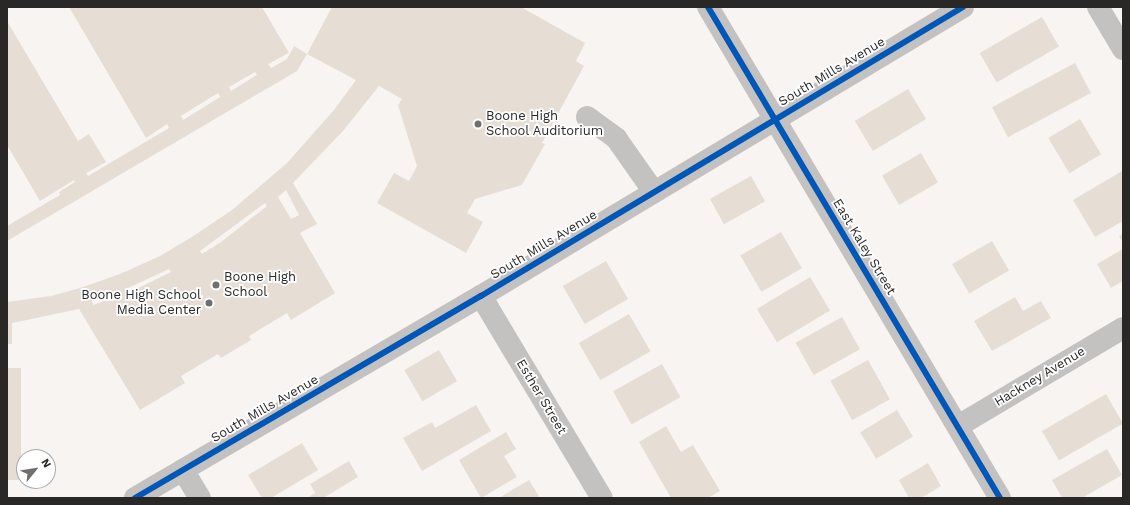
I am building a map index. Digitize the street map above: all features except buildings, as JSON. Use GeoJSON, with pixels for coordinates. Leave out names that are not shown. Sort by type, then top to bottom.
{"type":"FeatureCollection","features":[{"type":"Feature","properties":{"kind":"street","name":"East Kaley Street"},"geometry":{"type":"LineString","coordinates":[[708,7],[1000,498]]}},
{"type":"Feature","properties":{"kind":"street","name":"South Mills Avenue"},"geometry":{"type":"LineString","coordinates":[[135,498],[481,296],[963,7]]}},
{"type":"Feature","properties":{"kind":"street"},"geometry":{"type":"LineString","coordinates":[[1098,7],[1123,49]]}},
{"type":"Feature","properties":{"kind":"street"},"geometry":{"type":"LineString","coordinates":[[587,116],[616,138],[654,192]]}},
{"type":"Feature","properties":{"kind":"street","name":"Esther Street"},"geometry":{"type":"LineString","coordinates":[[481,296],[602,498]]}},
{"type":"Feature","properties":{"kind":"street","name":"Hackney Avenue"},"geometry":{"type":"LineString","coordinates":[[958,426],[1123,328]]}},
{"type":"Feature","properties":{"kind":"street"},"geometry":{"type":"LineString","coordinates":[[184,470],[200,498]]}},
{"type":"Feature","properties":{"kind":"cycle path"},"geometry":{"type":"LineString","coordinates":[[708,7],[1000,498]]}},
{"type":"Feature","properties":{"kind":"cycle path"},"geometry":{"type":"LineString","coordinates":[[135,498],[481,296],[963,7]]}},
{"type":"Feature","properties":{"kind":"place","name":"Boone High School Auditorium"},"geometry":{"type":"Point","coordinates":[478,124]}},
{"type":"Feature","properties":{"kind":"place","name":"Boone High School"},"geometry":{"type":"Point","coordinates":[216,285]}},
{"type":"Feature","properties":{"kind":"place","name":"Boone High School Media Center"},"geometry":{"type":"Point","coordinates":[209,303]}}]}
